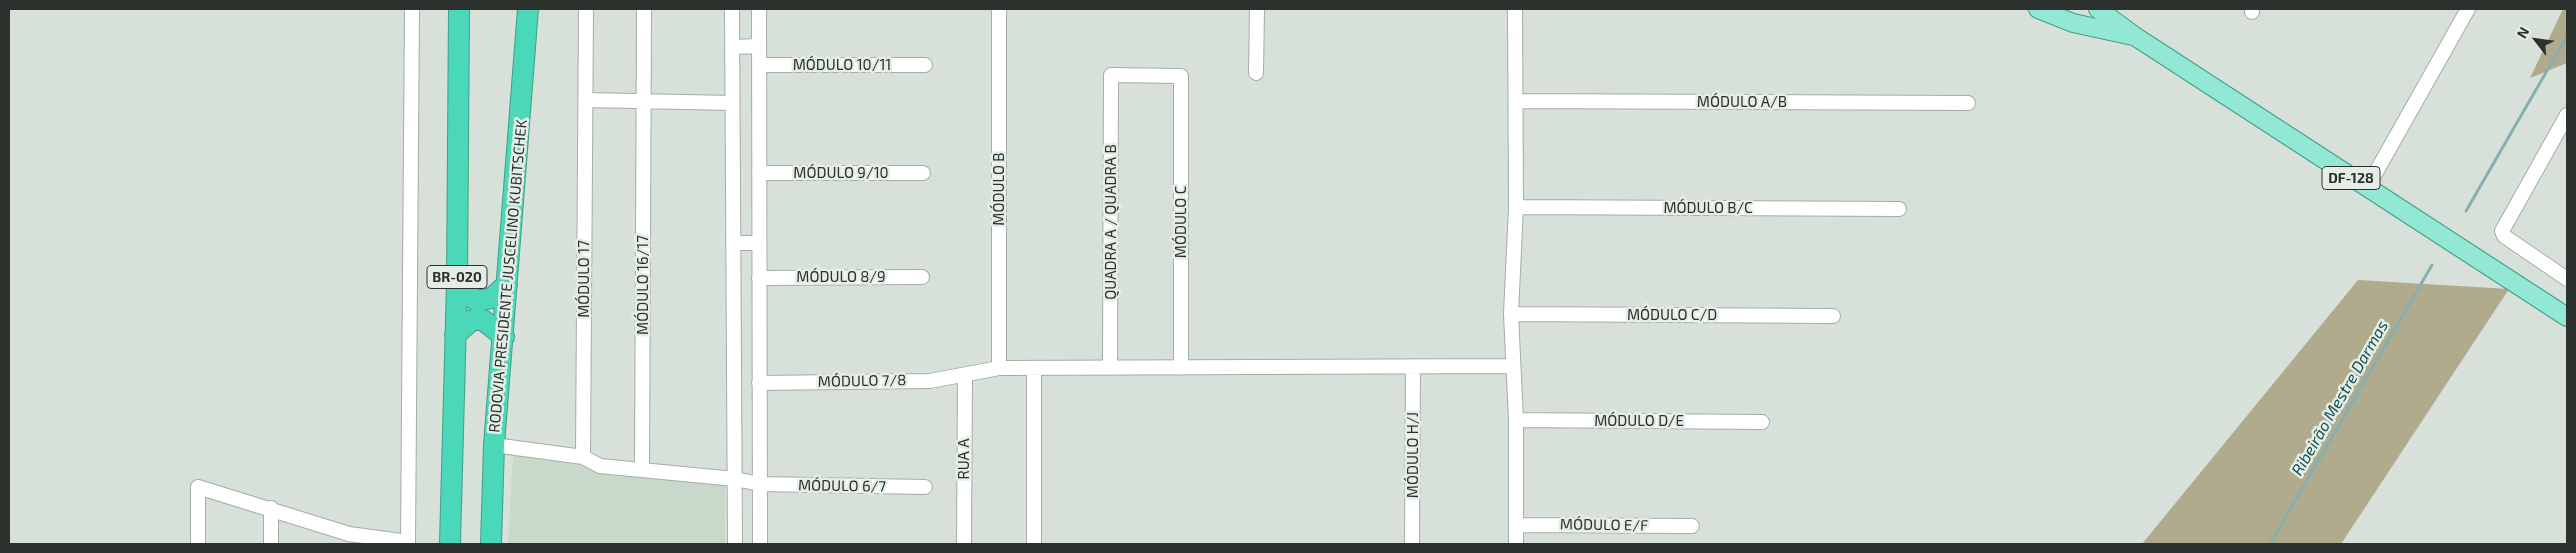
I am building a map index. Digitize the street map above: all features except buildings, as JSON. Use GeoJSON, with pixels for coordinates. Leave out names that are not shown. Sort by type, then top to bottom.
{"type":"FeatureCollection","features":[{"type":"Feature","properties":{"kind":"highway","name":"BR-020"},"geometry":{"type":"LineString","coordinates":[[450,544],[457,282],[459,9]]}},
{"type":"Feature","properties":{"kind":"highway","name":"RODOVIA PRESIDENTE JUSCELINO KUBITSCHEK"},"geometry":{"type":"LineString","coordinates":[[491,544],[494,445],[528,9]]}},
{"type":"Feature","properties":{"kind":"highway"},"geometry":{"type":"LineString","coordinates":[[457,282],[463,292],[477,301],[492,298],[507,284]]}},
{"type":"Feature","properties":{"kind":"highway"},"geometry":{"type":"LineString","coordinates":[[455,336],[465,324],[478,320],[487,322],[504,336]]}},
{"type":"Feature","properties":{"kind":"main road","name":"DF-128"},"geometry":{"type":"LineString","coordinates":[[2038,9],[2073,23],[2136,37]]}},
{"type":"Feature","properties":{"kind":"main road","name":"DF-128"},"geometry":{"type":"LineString","coordinates":[[2098,9],[2136,37],[2567,317]]}},
{"type":"Feature","properties":{"kind":"street"},"geometry":{"type":"LineString","coordinates":[[198,544],[198,487],[271,508],[349,539],[408,543],[412,9]]}},
{"type":"Feature","properties":{"kind":"street","name":"MÓDULO 17"},"geometry":{"type":"LineString","coordinates":[[583,457],[586,9]]}},
{"type":"Feature","properties":{"kind":"street","name":"MÓDULO 16/17"},"geometry":{"type":"LineString","coordinates":[[642,469],[644,9]]}},
{"type":"Feature","properties":{"kind":"street"},"geometry":{"type":"LineString","coordinates":[[732,9],[735,544]]}},
{"type":"Feature","properties":{"kind":"street"},"geometry":{"type":"LineString","coordinates":[[759,9],[760,544]]}},
{"type":"Feature","properties":{"kind":"street","name":"MÓDULO B"},"geometry":{"type":"LineString","coordinates":[[999,9],[999,368]]}},
{"type":"Feature","properties":{"kind":"street"},"geometry":{"type":"LineString","coordinates":[[1256,9],[1256,73]]}},
{"type":"Feature","properties":{"kind":"street"},"geometry":{"type":"LineString","coordinates":[[1515,9],[1516,207],[1511,314],[1516,420],[1516,544]]}},
{"type":"Feature","properties":{"kind":"street"},"geometry":{"type":"LineString","coordinates":[[2367,188],[2468,9]]}},
{"type":"Feature","properties":{"kind":"street"},"geometry":{"type":"LineString","coordinates":[[732,47],[759,46]]}},
{"type":"Feature","properties":{"kind":"street","name":"MÓDULO 10/11"},"geometry":{"type":"LineString","coordinates":[[759,65],[925,65]]}},
{"type":"Feature","properties":{"kind":"street","name":"MÓDULO C"},"geometry":{"type":"LineString","coordinates":[[1111,76],[1181,76],[1181,368]]}},
{"type":"Feature","properties":{"kind":"street","name":"QUADRA A / QUADRA B"},"geometry":{"type":"LineString","coordinates":[[1110,368],[1111,76]]}},
{"type":"Feature","properties":{"kind":"street"},"geometry":{"type":"LineString","coordinates":[[586,100],[732,102]]}},
{"type":"Feature","properties":{"kind":"street","name":"MÓDULO A/B"},"geometry":{"type":"LineString","coordinates":[[1516,101],[1968,103]]}},
{"type":"Feature","properties":{"kind":"street"},"geometry":{"type":"LineString","coordinates":[[2567,115],[2502,231],[2504,236],[2567,280]]}},
{"type":"Feature","properties":{"kind":"street","name":"MÓDULO 9/10"},"geometry":{"type":"LineString","coordinates":[[759,173],[923,173]]}},
{"type":"Feature","properties":{"kind":"street","name":"MÓDULO B/C"},"geometry":{"type":"LineString","coordinates":[[1516,207],[1899,209]]}},
{"type":"Feature","properties":{"kind":"street"},"geometry":{"type":"LineString","coordinates":[[733,243],[759,243]]}},
{"type":"Feature","properties":{"kind":"street","name":"MÓDULO 8/9"},"geometry":{"type":"LineString","coordinates":[[759,278],[922,277]]}},
{"type":"Feature","properties":{"kind":"street","name":"MÓDULO C/D"},"geometry":{"type":"LineString","coordinates":[[1511,314],[1833,316]]}},
{"type":"Feature","properties":{"kind":"street","name":"MÓDULO 7/8"},"geometry":{"type":"LineString","coordinates":[[759,383],[930,380],[999,368],[1513,366]]}},
{"type":"Feature","properties":{"kind":"street","name":"MÓDULO H/J"},"geometry":{"type":"LineString","coordinates":[[1412,544],[1413,367]]}},
{"type":"Feature","properties":{"kind":"street"},"geometry":{"type":"LineString","coordinates":[[1034,368],[1034,544]]}},
{"type":"Feature","properties":{"kind":"street","name":"RUA A"},"geometry":{"type":"LineString","coordinates":[[964,544],[965,375]]}},
{"type":"Feature","properties":{"kind":"street","name":"MÓDULO D/E"},"geometry":{"type":"LineString","coordinates":[[1516,420],[1762,422]]}},
{"type":"Feature","properties":{"kind":"street","name":"MÓDULO 6/7"},"geometry":{"type":"LineString","coordinates":[[494,445],[583,457],[600,466],[735,479],[760,484],[925,487]]}},
{"type":"Feature","properties":{"kind":"street"},"geometry":{"type":"LineString","coordinates":[[271,508],[271,544]]}},
{"type":"Feature","properties":{"kind":"street","name":"MÓDULO E/F"},"geometry":{"type":"LineString","coordinates":[[1516,525],[1692,526]]}},
{"type":"Feature","properties":{"kind":"shaded area"},"geometry":{"type":"Polygon","coordinates":[[[2563,9],[2567,9],[2567,63],[2530,78],[2563,9]]]}},
{"type":"Feature","properties":{"kind":"shaded area"},"geometry":{"type":"Polygon","coordinates":[[[2358,280],[2509,289],[2341,544],[2142,544],[2358,280]]]}},
{"type":"Feature","properties":{"kind":"shaded area"},"geometry":{"type":"Polygon","coordinates":[[[513,455],[725,486],[725,544],[508,544],[513,455]]]}},
{"type":"Feature","properties":{"kind":"waterway","name":"Ribeirão Mestre Darmas"},"geometry":{"type":"LineString","coordinates":[[2466,211],[2567,36]]}},
{"type":"Feature","properties":{"kind":"waterway","name":"Ribeirão Mestre Darmas"},"geometry":{"type":"LineString","coordinates":[[2270,544],[2432,265]]}}]}
